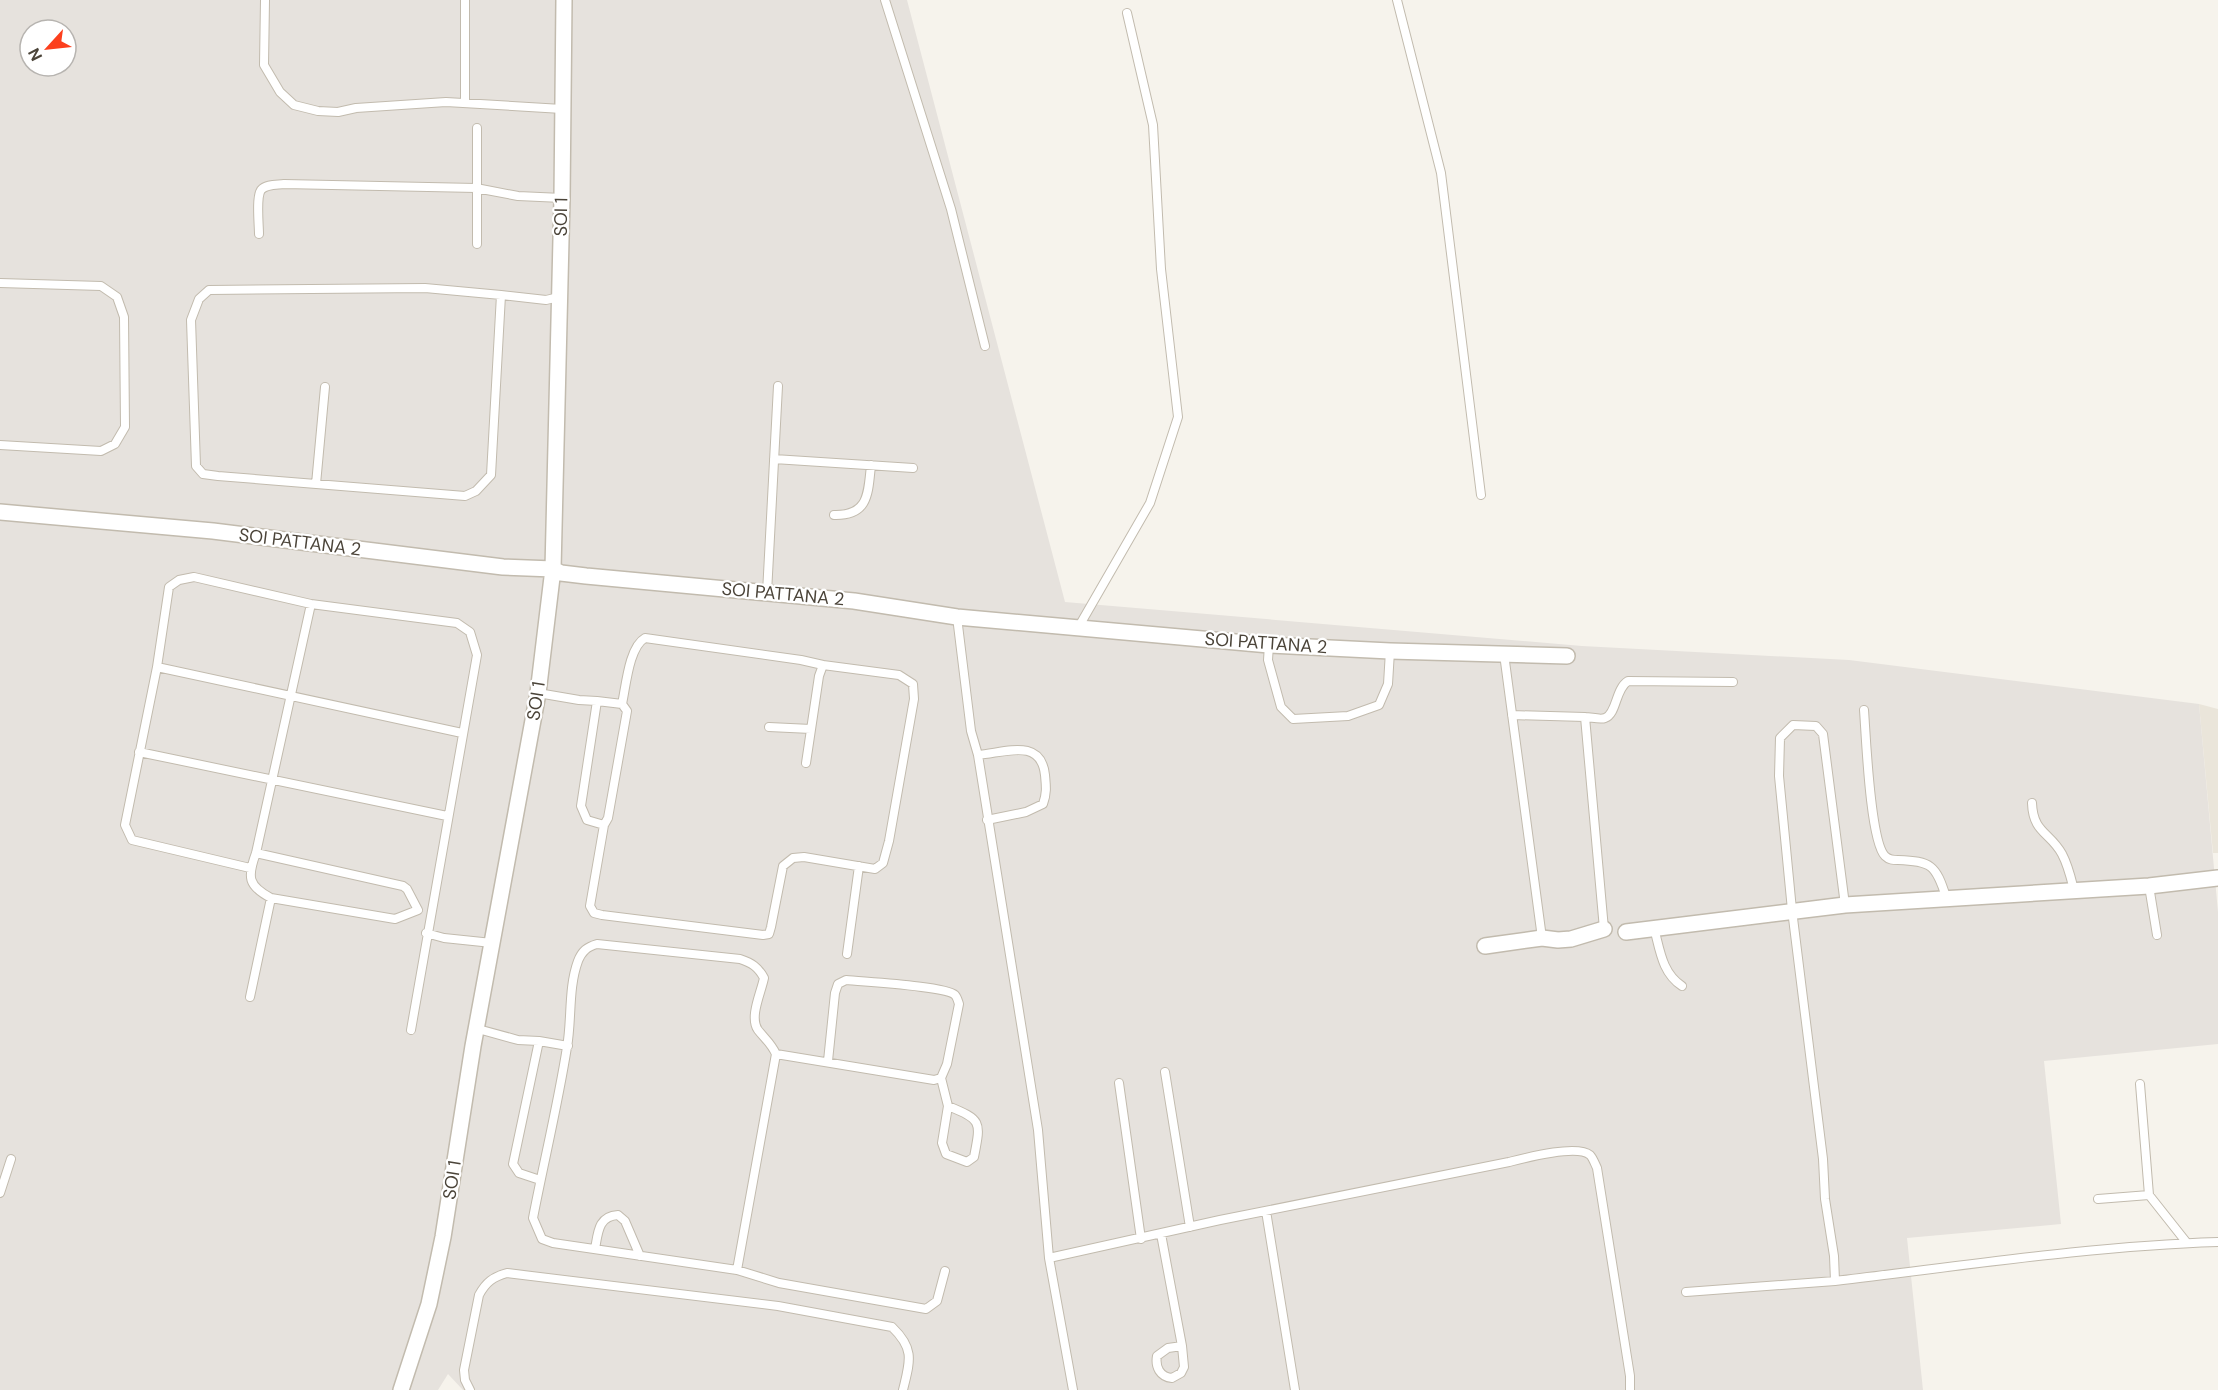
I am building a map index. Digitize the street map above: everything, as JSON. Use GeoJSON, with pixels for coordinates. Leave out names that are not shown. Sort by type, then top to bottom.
{"type":"FeatureCollection","features":[{"type":"Feature","properties":{"kind":"street","name":"SOI 1"},"geometry":{"type":"LineString","coordinates":[[401,1390],[418,1344],[432,1293],[443,1237],[492,943],[538,693],[553,569],[562,198],[564,0]]}},
{"type":"Feature","properties":{"kind":"street","name":"SOI PATTANA 2"},"geometry":{"type":"LineString","coordinates":[[0,512],[213,531],[503,567],[553,569],[561,573],[586,576],[854,601],[957,617],[1269,645],[1505,660],[1567,656]]}},
{"type":"Feature","properties":{"kind":"street"},"geometry":{"type":"LineString","coordinates":[[1626,932],[1845,905],[2149,886],[2218,878]]}},
{"type":"Feature","properties":{"kind":"street"},"geometry":{"type":"LineString","coordinates":[[1485,946],[1542,938],[1571,939],[1604,929]]}},
{"type":"Feature","properties":{"kind":"lane"},"geometry":{"type":"LineString","coordinates":[[265,0],[264,65],[280,92],[294,105],[318,111],[338,112],[356,108],[446,102],[562,109]]}},
{"type":"Feature","properties":{"kind":"lane"},"geometry":{"type":"LineString","coordinates":[[465,0],[465,103]]}},
{"type":"Feature","properties":{"kind":"lane"},"geometry":{"type":"LineString","coordinates":[[885,0],[951,209],[985,346]]}},
{"type":"Feature","properties":{"kind":"lane"},"geometry":{"type":"LineString","coordinates":[[1397,0],[1441,173],[1481,495]]}},
{"type":"Feature","properties":{"kind":"lane"},"geometry":{"type":"LineString","coordinates":[[1078,628],[1150,503],[1178,417],[1161,269],[1153,125],[1127,13]]}},
{"type":"Feature","properties":{"kind":"lane"},"geometry":{"type":"LineString","coordinates":[[477,128],[477,244]]}},
{"type":"Feature","properties":{"kind":"lane"},"geometry":{"type":"LineString","coordinates":[[259,234],[259,197],[261,190],[268,186],[296,184],[476,188],[518,196],[562,198]]}},
{"type":"Feature","properties":{"kind":"lane"},"geometry":{"type":"LineString","coordinates":[[0,284],[101,286],[117,297],[124,317],[125,427],[115,444],[101,451],[0,445]]}},
{"type":"Feature","properties":{"kind":"lane"},"geometry":{"type":"LineString","coordinates":[[501,295],[491,475],[476,490],[465,496],[316,484],[203,474],[196,466],[191,321],[199,299],[209,290],[425,288],[501,295],[546,300],[560,297]]}},
{"type":"Feature","properties":{"kind":"lane"},"geometry":{"type":"LineString","coordinates":[[767,593],[778,386]]}},
{"type":"Feature","properties":{"kind":"lane"},"geometry":{"type":"LineString","coordinates":[[316,484],[325,387]]}},
{"type":"Feature","properties":{"kind":"lane"},"geometry":{"type":"LineString","coordinates":[[774,459],[913,468]]}},
{"type":"Feature","properties":{"kind":"lane"},"geometry":{"type":"LineString","coordinates":[[834,515],[854,513],[862,506],[868,495],[871,465]]}},
{"type":"Feature","properties":{"kind":"lane"},"geometry":{"type":"LineString","coordinates":[[250,868],[132,840],[125,825],[157,667],[169,587],[179,580],[194,577],[311,604],[457,623],[470,632],[477,655],[426,933],[411,1030]]}},
{"type":"Feature","properties":{"kind":"lane"},"geometry":{"type":"LineString","coordinates":[[311,604],[250,868],[252,884],[256,890],[271,898],[395,919],[418,910],[431,913]]}},
{"type":"Feature","properties":{"kind":"lane"},"geometry":{"type":"LineString","coordinates":[[957,617],[971,731],[978,755],[1038,1130],[1049,1258],[1073,1390]]}},
{"type":"Feature","properties":{"kind":"lane"},"geometry":{"type":"LineString","coordinates":[[538,693],[622,704],[627,711],[627,723],[604,825],[590,906],[594,913],[763,936],[769,934],[783,866],[789,861],[804,857],[875,869],[883,863],[889,841],[914,699],[913,684],[898,675],[645,638],[638,642],[634,650],[622,704]]}},
{"type":"Feature","properties":{"kind":"lane"},"geometry":{"type":"LineString","coordinates":[[1269,645],[1268,660],[1281,707],[1293,719],[1348,716],[1379,705],[1388,684],[1390,651]]}},
{"type":"Feature","properties":{"kind":"lane"},"geometry":{"type":"LineString","coordinates":[[1505,660],[1542,938]]}},
{"type":"Feature","properties":{"kind":"lane"},"geometry":{"type":"LineString","coordinates":[[806,763],[819,676],[823,665]]}},
{"type":"Feature","properties":{"kind":"lane"},"geometry":{"type":"LineString","coordinates":[[157,667],[462,733]]}},
{"type":"Feature","properties":{"kind":"lane"},"geometry":{"type":"LineString","coordinates":[[1512,715],[1603,719],[1612,712],[1622,685],[1629,681],[1732,682]]}},
{"type":"Feature","properties":{"kind":"lane"},"geometry":{"type":"LineString","coordinates":[[597,701],[580,806],[587,820],[604,825]]}},
{"type":"Feature","properties":{"kind":"lane"},"geometry":{"type":"LineString","coordinates":[[1864,710],[1878,845],[1889,860],[1927,863],[1935,870],[1946,897]]}},
{"type":"Feature","properties":{"kind":"lane"},"geometry":{"type":"LineString","coordinates":[[1585,717],[1604,929]]}},
{"type":"Feature","properties":{"kind":"lane"},"geometry":{"type":"LineString","coordinates":[[1835,1281],[1779,777],[1780,738],[1793,725],[1816,726],[1823,734],[1829,766],[1845,905]]}},
{"type":"Feature","properties":{"kind":"lane"},"geometry":{"type":"LineString","coordinates":[[769,727],[811,729]]}},
{"type":"Feature","properties":{"kind":"lane"},"geometry":{"type":"LineString","coordinates":[[978,755],[1023,749],[1033,752],[1044,765],[1047,794],[1043,804],[1026,812],[987,819]]}},
{"type":"Feature","properties":{"kind":"lane"},"geometry":{"type":"LineString","coordinates":[[140,752],[447,816]]}},
{"type":"Feature","properties":{"kind":"lane"},"geometry":{"type":"LineString","coordinates":[[2032,803],[2032,816],[2038,828],[2062,853],[2074,890]]}},
{"type":"Feature","properties":{"kind":"lane"},"geometry":{"type":"LineString","coordinates":[[255,853],[403,886],[407,889],[418,910]]}},
{"type":"Feature","properties":{"kind":"lane"},"geometry":{"type":"LineString","coordinates":[[847,954],[859,866]]}},
{"type":"Feature","properties":{"kind":"lane"},"geometry":{"type":"LineString","coordinates":[[2149,886],[2157,935]]}},
{"type":"Feature","properties":{"kind":"lane"},"geometry":{"type":"LineString","coordinates":[[250,997],[271,898]]}},
{"type":"Feature","properties":{"kind":"lane"},"geometry":{"type":"LineString","coordinates":[[1654,928],[1666,972],[1682,986]]}},
{"type":"Feature","properties":{"kind":"lane"},"geometry":{"type":"LineString","coordinates":[[426,933],[444,938],[492,943]]}},
{"type":"Feature","properties":{"kind":"lane"},"geometry":{"type":"LineString","coordinates":[[737,1270],[776,1054],[771,1043],[756,1028],[755,1018],[764,978],[759,969],[740,959],[597,944],[589,946],[578,961],[568,1046],[533,1218],[542,1239],[553,1243],[737,1270],[779,1283],[926,1309],[937,1301],[945,1271]]}},
{"type":"Feature","properties":{"kind":"lane"},"geometry":{"type":"LineString","coordinates":[[828,1061],[835,993],[838,984],[846,980],[938,990],[954,995],[959,1004],[947,1064],[941,1078],[948,1106],[942,1143],[952,1158],[967,1162],[974,1157],[978,1135],[977,1123],[970,1115],[948,1106]]}},
{"type":"Feature","properties":{"kind":"lane"},"geometry":{"type":"LineString","coordinates":[[478,1029],[518,1040],[568,1046]]}},
{"type":"Feature","properties":{"kind":"lane"},"geometry":{"type":"LineString","coordinates":[[539,1041],[513,1164],[519,1173],[540,1180]]}},
{"type":"Feature","properties":{"kind":"lane"},"geometry":{"type":"LineString","coordinates":[[776,1054],[828,1061],[919,1079],[941,1078]]}},
{"type":"Feature","properties":{"kind":"lane"},"geometry":{"type":"LineString","coordinates":[[1164,1072],[1190,1227]]}},
{"type":"Feature","properties":{"kind":"lane"},"geometry":{"type":"LineString","coordinates":[[1119,1083],[1140,1239]]}},
{"type":"Feature","properties":{"kind":"lane"},"geometry":{"type":"LineString","coordinates":[[2140,1083],[2149,1195],[2187,1243]]}},
{"type":"Feature","properties":{"kind":"lane"},"geometry":{"type":"LineString","coordinates":[[1049,1258],[1266,1211],[1544,1155],[1580,1151],[1589,1155],[1597,1168],[1630,1376],[1630,1390]]}},
{"type":"Feature","properties":{"kind":"lane"},"geometry":{"type":"LineString","coordinates":[[0,1193],[11,1159]]}},
{"type":"Feature","properties":{"kind":"lane"},"geometry":{"type":"LineString","coordinates":[[2098,1199],[2149,1195]]}},
{"type":"Feature","properties":{"kind":"lane"},"geometry":{"type":"LineString","coordinates":[[1266,1211],[1295,1390]]}},
{"type":"Feature","properties":{"kind":"lane"},"geometry":{"type":"LineString","coordinates":[[595,1249],[601,1224],[611,1215],[618,1215],[625,1221],[640,1256]]}},
{"type":"Feature","properties":{"kind":"lane"},"geometry":{"type":"LineString","coordinates":[[1161,1234],[1182,1346],[1184,1367],[1181,1373],[1172,1378],[1163,1376],[1157,1368],[1157,1356],[1168,1348],[1182,1346]]}},
{"type":"Feature","properties":{"kind":"lane"},"geometry":{"type":"LineString","coordinates":[[1686,1292],[1835,1281],[2051,1255],[2218,1242]]}},
{"type":"Feature","properties":{"kind":"lane"},"geometry":{"type":"LineString","coordinates":[[470,1390],[465,1380],[464,1370],[479,1295],[485,1284],[493,1277],[507,1272],[778,1306],[892,1327],[909,1349],[910,1360],[903,1390]]}},
{"type":"Feature","properties":{"kind":"shaded area"},"geometry":{"type":"Polygon","coordinates":[[[0,0],[907,0],[1065,602],[1582,646],[1849,660],[2199,704],[2218,912],[2218,1044],[2044,1061],[2061,1224],[1907,1238],[1923,1390],[463,1390],[448,1374],[438,1390],[0,1390],[0,0]]]}},
{"type":"Feature","properties":{"kind":"shaded area"},"geometry":{"type":"Polygon","coordinates":[[[2199,704],[2218,709],[2218,853],[2213,853],[2199,704]]]}}]}
